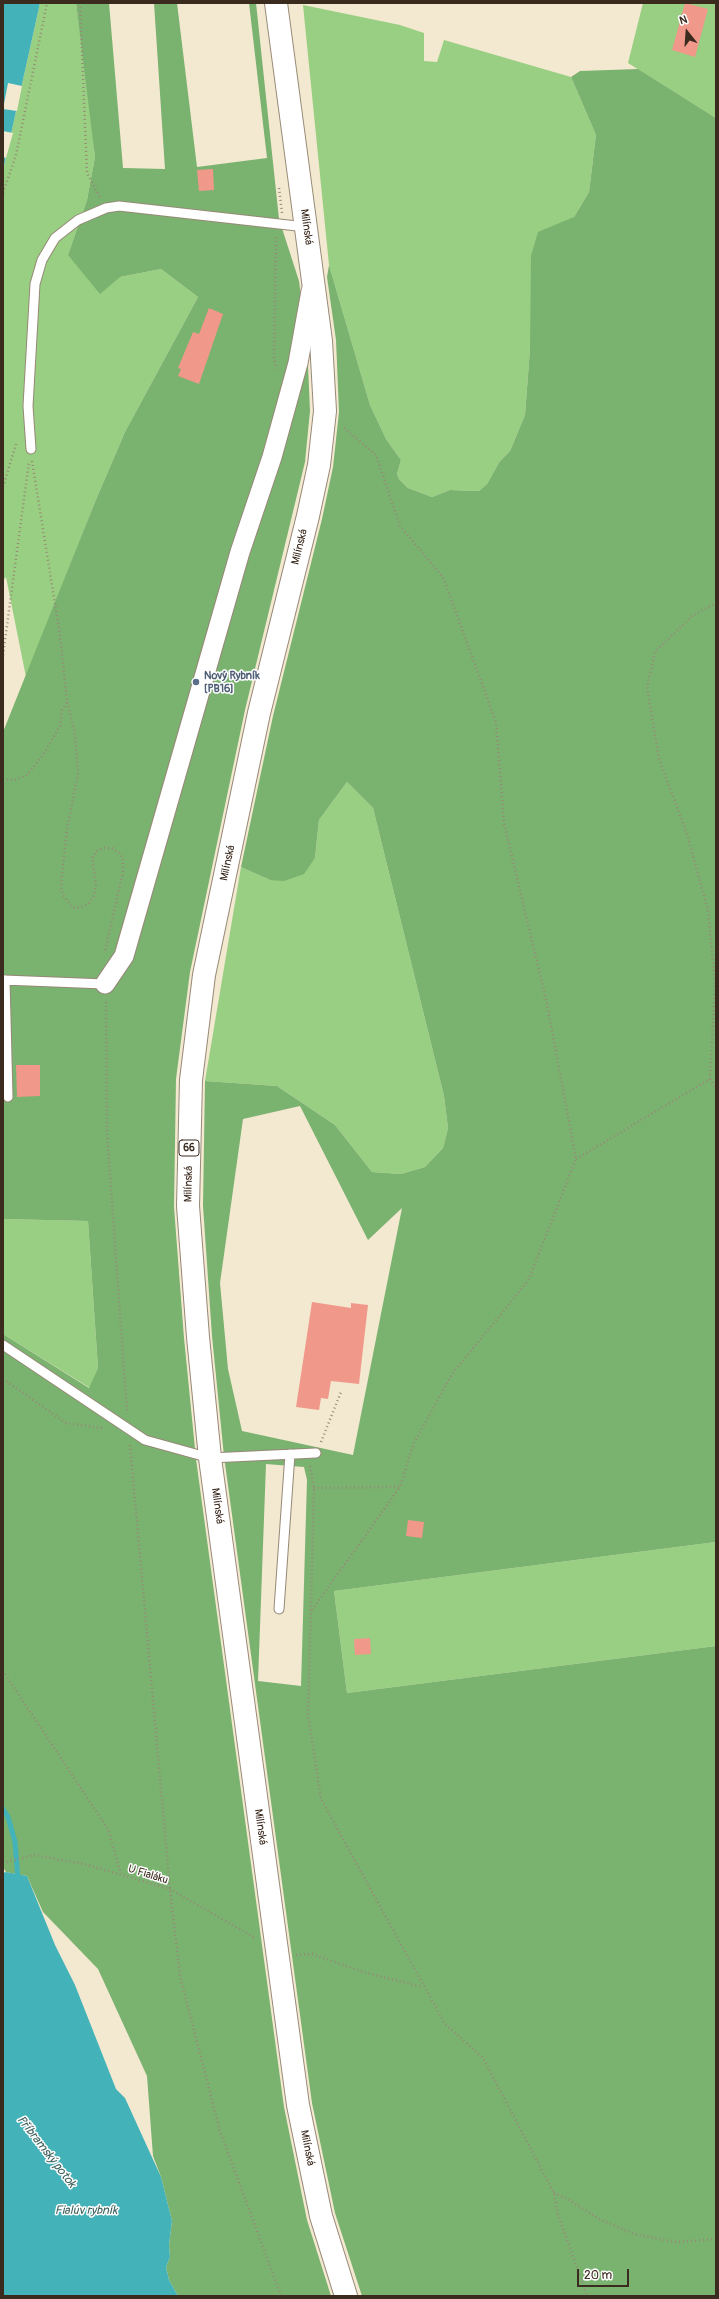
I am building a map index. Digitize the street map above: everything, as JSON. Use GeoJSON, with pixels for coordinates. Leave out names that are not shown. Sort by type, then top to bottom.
{"type":"FeatureCollection","features":[{"type":"Feature","properties":{"kind":"main road","name":"Milínská"},"geometry":{"type":"LineString","coordinates":[[276,3],[321,341],[325,411],[319,465],[310,509],[259,713],[204,975],[190,1080],[188,1206],[198,1337],[210,1458],[284,1953],[298,2105],[321,2216],[346,2296]]}},
{"type":"Feature","properties":{"kind":"street"},"geometry":{"type":"LineString","coordinates":[[105,984],[124,956],[240,552],[272,457],[298,364],[313,279]]}},
{"type":"Feature","properties":{"kind":"lane"},"geometry":{"type":"LineString","coordinates":[[30,449],[28,406],[34,292],[42,260],[55,238],[78,220],[106,208],[119,206],[306,227]]}},
{"type":"Feature","properties":{"kind":"lane"},"geometry":{"type":"LineString","coordinates":[[8,1097],[4,980],[105,984]]}},
{"type":"Feature","properties":{"kind":"lane"},"geometry":{"type":"LineString","coordinates":[[3,1344],[85,1399],[129,1431],[145,1440],[210,1458],[312,1454]]}},
{"type":"Feature","properties":{"kind":"lane"},"geometry":{"type":"LineString","coordinates":[[280,1609],[290,1454]]}},
{"type":"Feature","properties":{"kind":"path"},"geometry":{"type":"LineString","coordinates":[[3,192],[16,155],[47,3]]}},
{"type":"Feature","properties":{"kind":"path"},"geometry":{"type":"LineString","coordinates":[[80,3],[87,173],[106,208]]}},
{"type":"Feature","properties":{"kind":"path"},"geometry":{"type":"LineString","coordinates":[[312,1611],[400,1487],[414,1445],[452,1374],[528,1281],[576,1159],[547,1004],[504,823],[496,722],[443,577],[400,526],[376,455],[325,411]]}},
{"type":"Feature","properties":{"kind":"path"},"geometry":{"type":"LineString","coordinates":[[3,487],[17,443]]}},
{"type":"Feature","properties":{"kind":"path"},"geometry":{"type":"LineString","coordinates":[[3,655],[30,449]]}},
{"type":"Feature","properties":{"kind":"path"},"geometry":{"type":"LineString","coordinates":[[30,449],[60,635],[67,702],[75,733],[78,774],[67,829],[61,885],[63,895],[67,902],[72,907],[77,908],[88,904],[94,896],[96,884],[92,858],[97,851],[112,848],[119,852],[123,858],[123,872],[104,955]]}},
{"type":"Feature","properties":{"kind":"path"},"geometry":{"type":"LineString","coordinates":[[716,603],[692,616],[655,652],[647,687],[658,759],[687,834],[708,910],[715,983],[710,1079],[716,1089]]}},
{"type":"Feature","properties":{"kind":"path"},"geometry":{"type":"LineString","coordinates":[[3,779],[14,780],[27,775],[43,755],[60,726],[62,710],[67,702]]}},
{"type":"Feature","properties":{"kind":"path"},"geometry":{"type":"LineString","coordinates":[[105,984],[107,1133],[129,1431],[170,1889],[180,1976],[220,2131],[281,2296]]}},
{"type":"Feature","properties":{"kind":"path"},"geometry":{"type":"LineString","coordinates":[[576,1159],[710,1079]]}},
{"type":"Feature","properties":{"kind":"path"},"geometry":{"type":"LineString","coordinates":[[3,1379],[66,1423],[129,1431]]}},
{"type":"Feature","properties":{"kind":"path"},"geometry":{"type":"LineString","coordinates":[[341,1392],[312,1454],[314,1488],[312,1611],[308,1714],[321,1799],[423,1987],[445,2024],[483,2058],[554,2193],[558,2214],[587,2296]]}},
{"type":"Feature","properties":{"kind":"path"},"geometry":{"type":"LineString","coordinates":[[314,1488],[400,1487]]}},
{"type":"Feature","properties":{"kind":"path"},"geometry":{"type":"LineString","coordinates":[[3,1672],[108,1829],[121,1875]]}},
{"type":"Feature","properties":{"kind":"path","name":"U Fialáku"},"geometry":{"type":"LineString","coordinates":[[3,1863],[34,1855],[84,1864],[170,1889],[284,1953]]}},
{"type":"Feature","properties":{"kind":"path"},"geometry":{"type":"LineString","coordinates":[[284,1953],[312,1954],[366,1973],[423,1987]]}},
{"type":"Feature","properties":{"kind":"path"},"geometry":{"type":"LineString","coordinates":[[554,2193],[569,2200],[601,2220],[637,2235],[676,2242],[716,2239]]}},
{"type":"Feature","properties":{"kind":"green space"},"geometry":{"type":"Polygon","coordinates":[[[40,3],[76,3],[90,107],[95,157],[87,200],[68,255],[120,277],[161,269],[198,297],[125,432],[95,502],[26,677],[6,577],[3,581],[3,170],[40,3]]]}},
{"type":"Feature","properties":{"kind":"green space"},"geometry":{"type":"Polygon","coordinates":[[[76,3],[109,3],[123,168],[165,169],[154,3],[177,3],[197,167],[267,158],[249,3],[256,3],[279,219],[299,281],[307,342],[310,411],[305,462],[245,710],[190,972],[176,1079],[174,1207],[184,1338],[196,1459],[284,2107],[307,2220],[331,2296],[178,2296],[169,2280],[166,2267],[170,2257],[169,2245],[172,2221],[161,2177],[153,2156],[147,2076],[98,1969],[43,1912],[27,1876],[6,1872],[3,1867],[3,1334],[89,1388],[98,1368],[88,1221],[3,1219],[3,732],[95,502],[125,432],[198,297],[161,269],[120,277],[100,294],[68,255],[87,200],[95,157],[76,3]]]}},
{"type":"Feature","properties":{"kind":"green space"},"geometry":{"type":"Polygon","coordinates":[[[643,3],[716,3],[716,118],[628,63],[643,3]]]}},
{"type":"Feature","properties":{"kind":"green space"},"geometry":{"type":"Polygon","coordinates":[[[303,5],[400,25],[424,33],[424,61],[437,62],[444,40],[571,77],[596,135],[589,192],[574,217],[530,349],[525,415],[510,451],[500,461],[487,484],[479,491],[450,490],[432,497],[408,488],[399,479],[397,474],[401,460],[386,439],[370,405],[329,265],[303,5]]]}},
{"type":"Feature","properties":{"kind":"green space"},"geometry":{"type":"Polygon","coordinates":[[[638,69],[716,118],[716,1542],[334,1591],[347,1693],[716,1646],[716,2296],[362,2296],[335,2213],[312,2103],[224,1456],[212,1336],[203,1206],[205,1081],[277,1086],[335,1125],[372,1172],[401,1174],[425,1167],[443,1148],[448,1128],[444,1096],[373,808],[347,782],[319,820],[315,858],[304,874],[284,881],[270,880],[241,867],[273,716],[322,519],[333,467],[339,412],[336,340],[327,277],[329,265],[370,405],[386,439],[401,460],[397,474],[399,479],[408,488],[432,497],[450,490],[479,491],[487,484],[500,461],[510,451],[525,415],[530,349],[531,256],[538,232],[574,217],[589,192],[596,135],[571,77],[580,71],[638,69]],[[300,1106],[243,1119],[220,1283],[228,1369],[242,1431],[353,1455],[402,1208],[368,1240],[300,1106]],[[266,1464],[258,1681],[301,1686],[307,1480],[304,1467],[266,1464]]]}},
{"type":"Feature","properties":{"kind":"green space"},"geometry":{"type":"Polygon","coordinates":[[[347,782],[373,808],[444,1096],[448,1128],[443,1148],[425,1167],[401,1174],[372,1172],[335,1125],[277,1086],[205,1081],[241,867],[270,880],[315,858],[319,820],[347,782]]]}},
{"type":"Feature","properties":{"kind":"green space"},"geometry":{"type":"Polygon","coordinates":[[[3,1219],[88,1221],[98,1368],[90,1388],[3,1334],[3,1219]]]}},
{"type":"Feature","properties":{"kind":"green space"},"geometry":{"type":"Polygon","coordinates":[[[716,1542],[716,1646],[347,1693],[334,1591],[716,1542]]]}},
{"type":"Feature","properties":{"kind":"water"},"geometry":{"type":"Polygon","coordinates":[[[3,3],[40,3],[3,170],[3,3]]]}},
{"type":"Feature","properties":{"kind":"water","name":"Fialúv rybník"},"geometry":{"type":"Polygon","coordinates":[[[6,1872],[27,1876],[55,1945],[75,1985],[116,2089],[125,2098],[161,2177],[172,2221],[169,2245],[170,2257],[166,2267],[169,2280],[178,2296],[3,2296],[3,1873],[6,1872]]]}},
{"type":"Feature","properties":{"kind":"pier"},"geometry":{"type":"Polygon","coordinates":[[[8,83],[22,86],[17,111],[3,109],[8,83]]]}},
{"type":"Feature","properties":{"kind":"pier"},"geometry":{"type":"Polygon","coordinates":[[[3,131],[13,133],[6,158],[3,157],[3,131]]]}},
{"type":"Feature","properties":{"kind":"building"},"geometry":{"type":"Polygon","coordinates":[[[685,3],[708,9],[695,57],[672,50],[685,3]]]}},
{"type":"Feature","properties":{"kind":"building"},"geometry":{"type":"Polygon","coordinates":[[[213,169],[214,190],[199,191],[197,170],[213,169]]]}},
{"type":"Feature","properties":{"kind":"building"},"geometry":{"type":"Polygon","coordinates":[[[209,308],[223,314],[199,384],[178,376],[181,369],[178,368],[193,332],[199,334],[209,308]]]}},
{"type":"Feature","properties":{"kind":"building"},"geometry":{"type":"Polygon","coordinates":[[[16,1065],[40,1065],[40,1096],[17,1097],[16,1065]]]}},
{"type":"Feature","properties":{"kind":"building"},"geometry":{"type":"Polygon","coordinates":[[[312,1302],[351,1308],[351,1303],[368,1305],[359,1384],[331,1381],[328,1399],[321,1398],[319,1410],[296,1407],[312,1302]]]}},
{"type":"Feature","properties":{"kind":"building"},"geometry":{"type":"Polygon","coordinates":[[[408,1520],[424,1522],[422,1538],[406,1536],[408,1520]]]}},
{"type":"Feature","properties":{"kind":"building"},"geometry":{"type":"Polygon","coordinates":[[[370,1638],[371,1654],[355,1655],[354,1639],[370,1638]]]}},
{"type":"Feature","properties":{"kind":"waterway","name":"Příbramský potok"},"geometry":{"type":"LineString","coordinates":[[3,1809],[8,1817],[15,1842],[18,1880]]}},
{"type":"Feature","properties":{"kind":"place","name":"Nový Rybník [PB16]"},"geometry":{"type":"Point","coordinates":[196,682]}}]}
